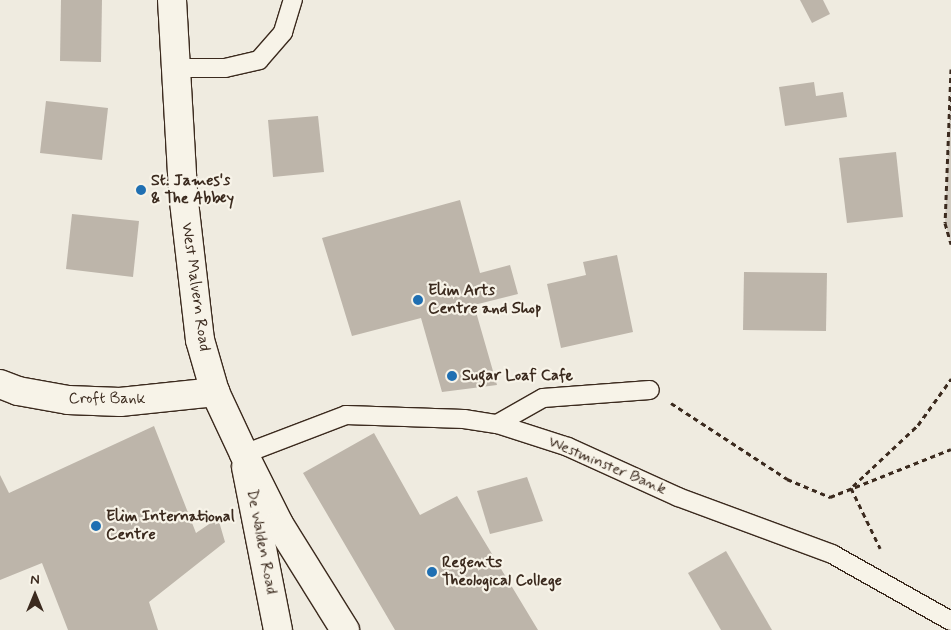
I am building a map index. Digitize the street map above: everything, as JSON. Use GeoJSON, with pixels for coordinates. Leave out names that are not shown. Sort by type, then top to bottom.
{"type":"FeatureCollection","features":[{"type":"Feature","properties":{"kind":"main road","name":"West Malvern Road"},"geometry":{"type":"LineString","coordinates":[[172,0],[182,193],[200,340],[215,392],[244,454],[280,524],[345,630]]}},
{"type":"Feature","properties":{"kind":"main road","name":"Croft Bank"},"geometry":{"type":"LineString","coordinates":[[0,384],[18,391],[68,400],[120,402],[215,392]]}},
{"type":"Feature","properties":{"kind":"main road","name":"De Walden Road"},"geometry":{"type":"LineString","coordinates":[[244,454],[278,630]]}},
{"type":"Feature","properties":{"kind":"lane"},"geometry":{"type":"LineString","coordinates":[[175,68],[225,68],[260,60],[283,32],[293,0]]}},
{"type":"Feature","properties":{"kind":"lane"},"geometry":{"type":"LineString","coordinates":[[497,424],[543,398],[650,390]]}},
{"type":"Feature","properties":{"kind":"lane","name":"Westminster Bank"},"geometry":{"type":"LineString","coordinates":[[244,454],[346,415],[464,419],[497,424],[568,447],[678,497],[832,554],[951,621]]}},
{"type":"Feature","properties":{"kind":"path"},"geometry":{"type":"LineString","coordinates":[[951,69],[945,224],[951,244]]}},
{"type":"Feature","properties":{"kind":"path"},"geometry":{"type":"LineString","coordinates":[[851,488],[918,426],[951,379]]}},
{"type":"Feature","properties":{"kind":"path"},"geometry":{"type":"LineString","coordinates":[[650,390],[787,478],[830,497],[951,449]]}},
{"type":"Feature","properties":{"kind":"path"},"geometry":{"type":"LineString","coordinates":[[851,488],[880,548],[887,554]]}},
{"type":"Feature","properties":{"kind":"shaded area"},"geometry":{"type":"Polygon","coordinates":[[[951,69],[951,245],[945,223],[951,69]]]}},
{"type":"Feature","properties":{"kind":"building"},"geometry":{"type":"Polygon","coordinates":[[[61,0],[102,0],[101,62],[60,61],[61,0]]]}},
{"type":"Feature","properties":{"kind":"building"},"geometry":{"type":"Polygon","coordinates":[[[800,0],[823,0],[830,14],[812,23],[800,0]]]}},
{"type":"Feature","properties":{"kind":"building"},"geometry":{"type":"Polygon","coordinates":[[[814,82],[816,96],[843,92],[847,117],[785,126],[779,87],[814,82]]]}},
{"type":"Feature","properties":{"kind":"building"},"geometry":{"type":"Polygon","coordinates":[[[46,101],[108,108],[102,160],[40,153],[46,101]]]}},
{"type":"Feature","properties":{"kind":"building"},"geometry":{"type":"Polygon","coordinates":[[[318,116],[324,172],[273,177],[268,120],[318,116]]]}},
{"type":"Feature","properties":{"kind":"building"},"geometry":{"type":"Polygon","coordinates":[[[896,152],[903,217],[847,223],[839,158],[896,152]]]}},
{"type":"Feature","properties":{"kind":"building","name":"Elim Arts Centre and Shop"},"geometry":{"type":"Polygon","coordinates":[[[460,200],[480,273],[510,265],[518,294],[474,305],[497,385],[442,392],[421,318],[352,336],[322,238],[460,200]]]}},
{"type":"Feature","properties":{"kind":"building"},"geometry":{"type":"Polygon","coordinates":[[[72,214],[139,221],[133,277],[66,269],[72,214]]]}},
{"type":"Feature","properties":{"kind":"building"},"geometry":{"type":"Polygon","coordinates":[[[617,255],[633,332],[561,348],[547,284],[586,275],[583,262],[617,255]]]}},
{"type":"Feature","properties":{"kind":"building"},"geometry":{"type":"Polygon","coordinates":[[[744,272],[827,273],[826,331],[743,330],[744,272]]]}},
{"type":"Feature","properties":{"kind":"building","name":"Elim International Centre"},"geometry":{"type":"Polygon","coordinates":[[[154,426],[196,533],[218,518],[225,542],[149,602],[158,630],[68,630],[42,563],[0,580],[0,475],[9,493],[154,426]]]}},
{"type":"Feature","properties":{"kind":"building","name":"Regents Theological College"},"geometry":{"type":"Polygon","coordinates":[[[374,433],[420,515],[457,496],[538,630],[395,630],[303,473],[374,433]]]}},
{"type":"Feature","properties":{"kind":"building"},"geometry":{"type":"Polygon","coordinates":[[[527,477],[543,521],[490,534],[477,491],[527,477]]]}},
{"type":"Feature","properties":{"kind":"building"},"geometry":{"type":"Polygon","coordinates":[[[726,551],[772,630],[721,630],[688,573],[726,551]]]}},
{"type":"Feature","properties":{"kind":"place","name":"St. James's & The Abbey"},"geometry":{"type":"Point","coordinates":[141,190]}},
{"type":"Feature","properties":{"kind":"place","name":"Elim Arts Centre and Shop"},"geometry":{"type":"Point","coordinates":[418,300]}},
{"type":"Feature","properties":{"kind":"place","name":"Sugar Loaf Cafe"},"geometry":{"type":"Point","coordinates":[452,376]}},
{"type":"Feature","properties":{"kind":"place","name":"Elim International Centre"},"geometry":{"type":"Point","coordinates":[96,526]}},
{"type":"Feature","properties":{"kind":"place","name":"Regents Theological College"},"geometry":{"type":"Point","coordinates":[432,572]}}]}
